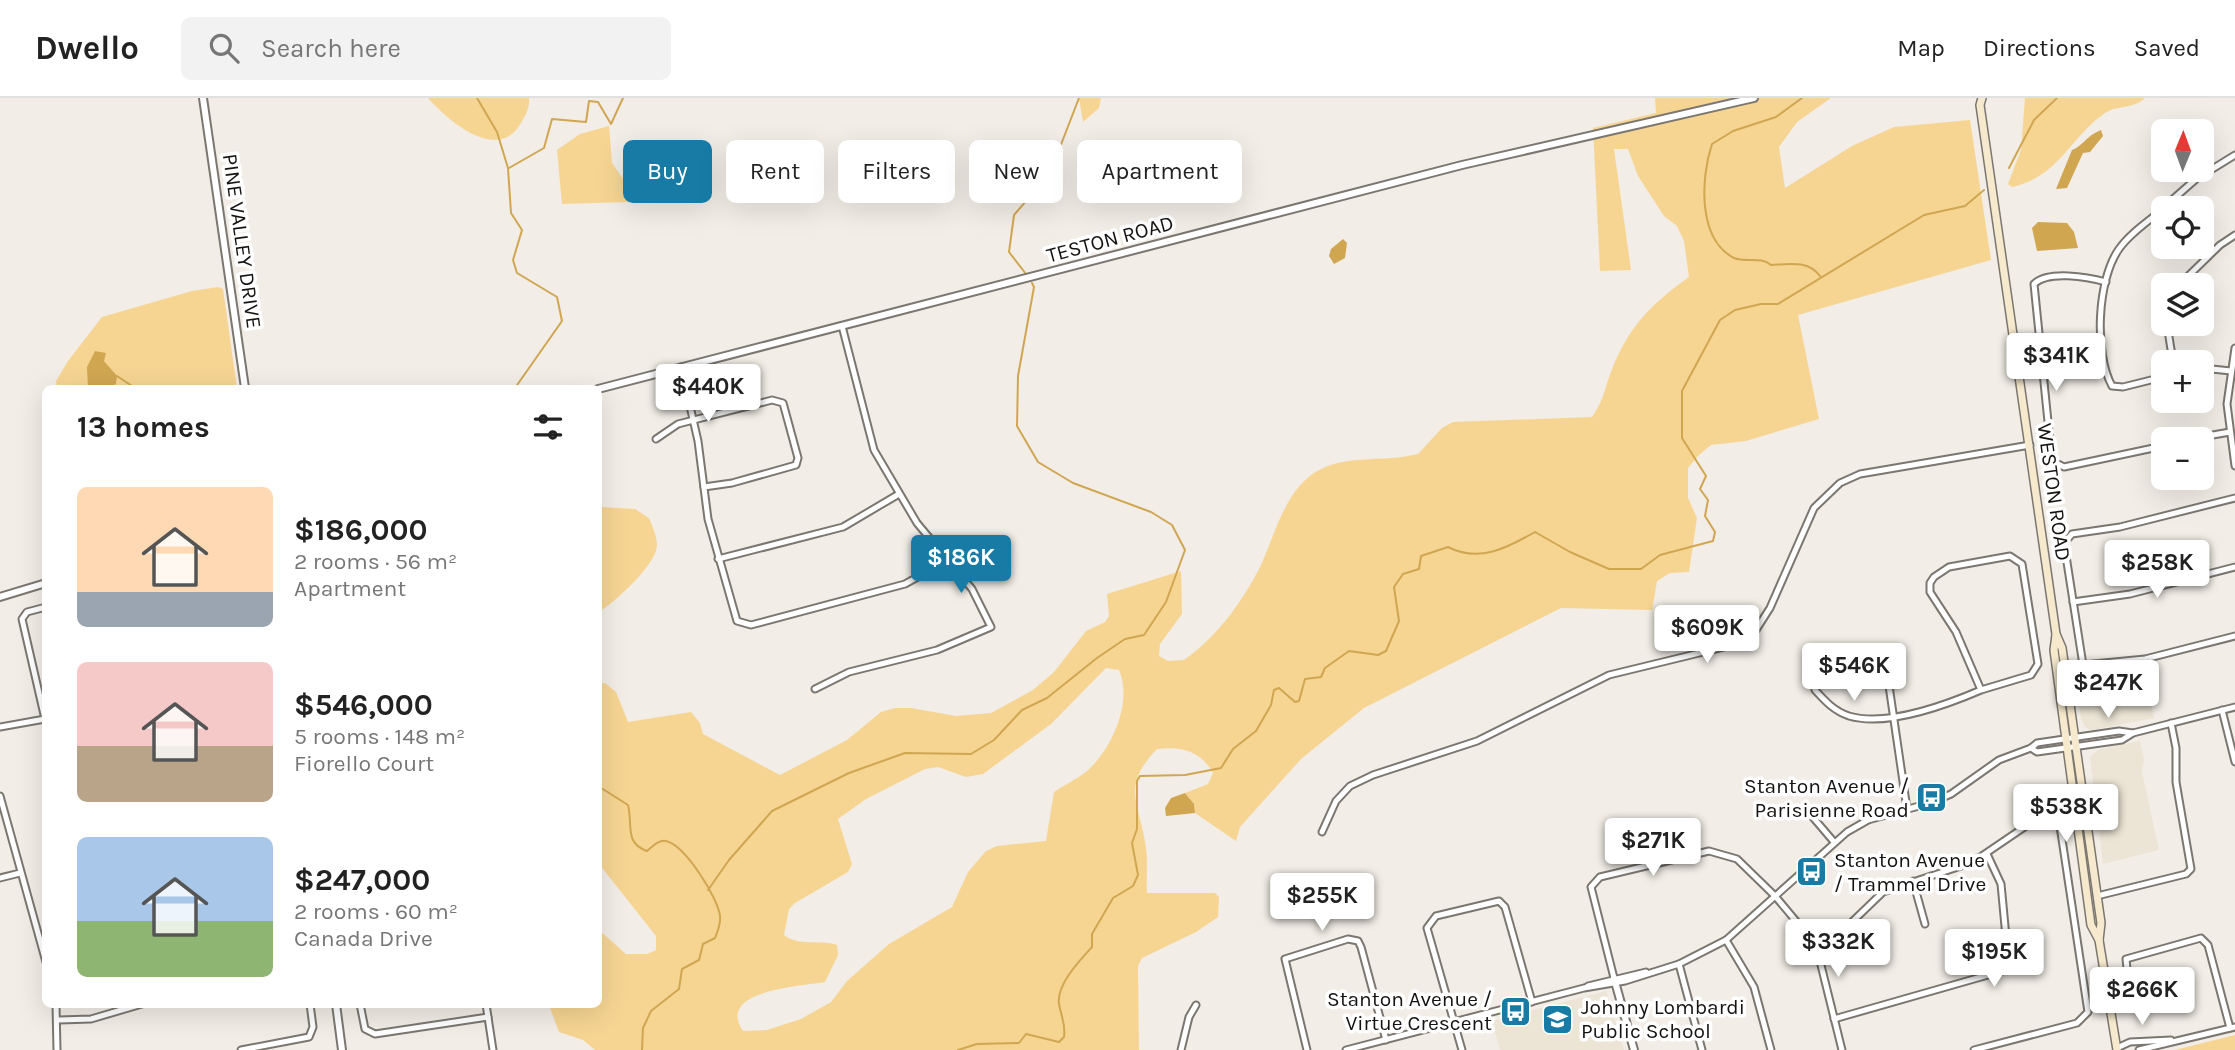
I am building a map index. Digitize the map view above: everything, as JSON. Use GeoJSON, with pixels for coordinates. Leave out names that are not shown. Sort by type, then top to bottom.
{"type":"FeatureCollection","features":[{"type":"Feature","properties":{"kind":"main road","name":"WESTON ROAD"},"geometry":{"type":"LineString","coordinates":[[1979,100],[2056,634],[2054,650],[2091,925],[2099,940]]}},
{"type":"Feature","properties":{"kind":"main road","name":"WESTON ROAD"},"geometry":{"type":"LineString","coordinates":[[2056,634],[2062,648],[2101,923],[2099,940],[2119,1049]]}},
{"type":"Feature","properties":{"kind":"street","name":"PINE VALLEY DRIVE"},"geometry":{"type":"LineString","coordinates":[[203,98],[245,385]]}},
{"type":"Feature","properties":{"kind":"street","name":"TESTON ROAD"},"geometry":{"type":"LineString","coordinates":[[602,388],[1462,165],[1754,98]]}},
{"type":"Feature","properties":{"kind":"street"},"geometry":{"type":"LineString","coordinates":[[2177,196],[2196,179],[2235,155]]}},
{"type":"Feature","properties":{"kind":"street"},"geometry":{"type":"LineString","coordinates":[[2151,219],[2119,248],[2106,282],[2100,315],[2109,382],[2119,388],[2151,380]]}},
{"type":"Feature","properties":{"kind":"street"},"geometry":{"type":"LineString","coordinates":[[2191,273],[2220,245],[2235,235]]}},
{"type":"Feature","properties":{"kind":"street"},"geometry":{"type":"LineString","coordinates":[[2106,282],[2076,275],[2040,279],[2034,284],[2052,461],[2064,467],[2151,449]]}},
{"type":"Feature","properties":{"kind":"street"},"geometry":{"type":"LineString","coordinates":[[815,688],[849,672],[937,650],[991,627],[972,589],[917,523],[871,442],[842,326]]}},
{"type":"Feature","properties":{"kind":"street"},"geometry":{"type":"LineString","coordinates":[[2235,348],[2227,401],[2235,466]]}},
{"type":"Feature","properties":{"kind":"street"},"geometry":{"type":"LineString","coordinates":[[681,367],[694,421],[706,515],[734,617],[746,626],[905,584],[919,577],[943,555]]}},
{"type":"Feature","properties":{"kind":"street"},"geometry":{"type":"LineString","coordinates":[[2214,369],[2231,371]]}},
{"type":"Feature","properties":{"kind":"street"},"geometry":{"type":"LineString","coordinates":[[656,439],[672,426],[780,401],[786,406],[798,458],[792,468],[732,484],[704,486]]}},
{"type":"Feature","properties":{"kind":"street"},"geometry":{"type":"LineString","coordinates":[[2214,435],[2230,432]]}},
{"type":"Feature","properties":{"kind":"street"},"geometry":{"type":"LineString","coordinates":[[1322,832],[1336,801],[1350,786],[1373,775],[1477,741],[1609,674],[1724,647],[1754,633],[1770,608],[1814,508],[1840,483],[1860,474],[2030,445]]}},
{"type":"Feature","properties":{"kind":"street"},"geometry":{"type":"LineString","coordinates":[[718,559],[843,527],[899,494]]}},
{"type":"Feature","properties":{"kind":"street"},"geometry":{"type":"LineString","coordinates":[[2235,498],[2120,527],[2068,536],[2065,546],[2081,662],[2086,666],[2145,659],[2235,636]]}},
{"type":"Feature","properties":{"kind":"street"},"geometry":{"type":"LineString","coordinates":[[1815,690],[1830,706],[1850,716],[1892,716],[1935,709],[1981,690],[2031,675],[2038,664],[2022,564],[2010,556],[1949,567],[1930,583],[1930,592],[1956,632],[1981,690]]}},
{"type":"Feature","properties":{"kind":"street"},"geometry":{"type":"LineString","coordinates":[[2073,602],[2130,594],[2235,567]]}},
{"type":"Feature","properties":{"kind":"street"},"geometry":{"type":"LineString","coordinates":[[0,597],[42,584]]}},
{"type":"Feature","properties":{"kind":"street"},"geometry":{"type":"LineString","coordinates":[[42,608],[27,612],[22,619],[42,706]]}},
{"type":"Feature","properties":{"kind":"street"},"geometry":{"type":"LineString","coordinates":[[1887,672],[1907,809]]}},
{"type":"Feature","properties":{"kind":"street"},"geometry":{"type":"LineString","coordinates":[[2031,748],[2037,752],[2122,740],[2133,733],[2235,707]]}},
{"type":"Feature","properties":{"kind":"street"},"geometry":{"type":"LineString","coordinates":[[2222,710],[2235,762]]}},
{"type":"Feature","properties":{"kind":"street"},"geometry":{"type":"LineString","coordinates":[[0,727],[42,720]]}},
{"type":"Feature","properties":{"kind":"street"},"geometry":{"type":"LineString","coordinates":[[2097,896],[2186,874],[2191,869],[2176,782],[2176,748],[2171,723]]}},
{"type":"Feature","properties":{"kind":"street"},"geometry":{"type":"LineString","coordinates":[[1346,1050],[1679,964],[1726,940],[1834,842],[1868,820],[1951,794],[1999,760],[2031,748],[2037,743],[2119,731],[2133,733]]}},
{"type":"Feature","properties":{"kind":"street"},"geometry":{"type":"LineString","coordinates":[[1,800],[42,944]]}},
{"type":"Feature","properties":{"kind":"street"},"geometry":{"type":"LineString","coordinates":[[1811,815],[1834,842]]}},
{"type":"Feature","properties":{"kind":"street"},"geometry":{"type":"LineString","coordinates":[[1816,945],[1852,922],[1883,892],[1987,854],[2026,826],[2048,819],[2060,826],[2088,1013],[2077,1023],[1974,1050]]}},
{"type":"Feature","properties":{"kind":"street"},"geometry":{"type":"LineString","coordinates":[[1634,1050],[1591,887],[1600,877],[1709,851],[1737,859],[1775,896],[1816,945],[1842,1050]]}},
{"type":"Feature","properties":{"kind":"street"},"geometry":{"type":"LineString","coordinates":[[1834,1019],[2009,969],[2001,884],[1987,854]]}},
{"type":"Feature","properties":{"kind":"street"},"geometry":{"type":"LineString","coordinates":[[0,878],[20,873]]}},
{"type":"Feature","properties":{"kind":"street"},"geometry":{"type":"LineString","coordinates":[[1913,881],[1925,924]]}},
{"type":"Feature","properties":{"kind":"street"},"geometry":{"type":"LineString","coordinates":[[1462,1050],[1428,924],[1436,916],[1499,901],[1505,907],[1532,1002]]}},
{"type":"Feature","properties":{"kind":"street"},"geometry":{"type":"LineString","coordinates":[[2119,1049],[2130,1042],[2172,1040],[2232,1027],[2208,945],[2201,938],[2126,958],[2130,998],[2140,1010]]}},
{"type":"Feature","properties":{"kind":"street"},"geometry":{"type":"LineString","coordinates":[[1307,1050],[1284,965],[1285,960],[1348,939],[1358,941],[1362,947],[1386,1040]]}},
{"type":"Feature","properties":{"kind":"street"},"geometry":{"type":"LineString","coordinates":[[1726,940],[1754,987],[1771,1050]]}},
{"type":"Feature","properties":{"kind":"street"},"geometry":{"type":"LineString","coordinates":[[1679,964],[1702,1050]]}},
{"type":"Feature","properties":{"kind":"street"},"geometry":{"type":"LineString","coordinates":[[1181,1050],[1189,1017],[1196,1005]]}},
{"type":"Feature","properties":{"kind":"street"},"geometry":{"type":"LineString","coordinates":[[57,1050],[58,1008]]}},
{"type":"Feature","properties":{"kind":"street"},"geometry":{"type":"LineString","coordinates":[[59,1020],[91,1019],[128,1008]]}},
{"type":"Feature","properties":{"kind":"street"},"geometry":{"type":"LineString","coordinates":[[242,1050],[309,1037],[313,1027],[311,1008]]}},
{"type":"Feature","properties":{"kind":"street"},"geometry":{"type":"LineString","coordinates":[[337,1008],[342,1050]]}},
{"type":"Feature","properties":{"kind":"street"},"geometry":{"type":"LineString","coordinates":[[361,1008],[365,1029],[375,1034],[488,1017]]}},
{"type":"Feature","properties":{"kind":"street"},"geometry":{"type":"LineString","coordinates":[[487,1008],[493,1050]]}},
{"type":"Feature","properties":{"kind":"street"},"geometry":{"type":"LineString","coordinates":[[2139,1050],[2158,1047],[2172,1040]]}},
{"type":"Feature","properties":{"kind":"shaded area"},"geometry":{"type":"Polygon","coordinates":[[[428,98],[529,98],[529,102],[521,123],[511,135],[486,139],[447,117],[428,98]]]}},
{"type":"Feature","properties":{"kind":"shaded area"},"geometry":{"type":"Polygon","coordinates":[[[1079,98],[1101,98],[1099,108],[1083,122],[1079,98]]]}},
{"type":"Feature","properties":{"kind":"shaded area"},"geometry":{"type":"Polygon","coordinates":[[[1655,98],[1831,98],[1797,122],[1779,147],[1785,188],[1852,146],[1894,127],[1970,120],[1991,260],[1798,315],[1819,419],[1746,441],[1711,445],[1698,456],[1688,468],[1688,498],[1697,518],[1689,572],[1670,573],[1657,581],[1652,610],[1561,608],[1364,708],[1301,759],[1240,827],[1236,841],[1195,813],[1194,804],[1185,793],[1208,784],[1213,773],[1203,760],[1182,749],[1157,749],[1139,775],[1135,797],[1147,854],[1147,893],[1215,893],[1219,897],[1218,917],[1196,932],[1142,958],[1138,966],[1139,1050],[595,1050],[583,1040],[559,1032],[550,1008],[602,1008],[602,933],[626,954],[647,954],[656,950],[656,936],[602,868],[602,684],[616,692],[628,722],[691,712],[700,723],[703,734],[780,775],[847,740],[881,712],[895,708],[911,708],[956,716],[991,713],[1033,690],[1054,672],[1086,631],[1105,622],[1109,616],[1107,594],[1181,571],[1182,614],[1160,644],[1159,656],[1168,661],[1184,660],[1207,641],[1237,605],[1261,565],[1291,497],[1310,476],[1323,468],[1346,461],[1418,454],[1442,428],[1453,422],[1592,417],[1618,356],[1633,329],[1652,307],[1689,277],[1684,241],[1677,226],[1664,216],[1638,176],[1628,149],[1614,149],[1631,270],[1600,271],[1593,128],[1656,113],[1655,98]],[[1106,668],[1051,724],[983,774],[966,777],[938,767],[925,769],[866,799],[838,819],[852,864],[848,872],[789,909],[784,935],[796,941],[837,945],[838,955],[825,982],[765,993],[741,1007],[738,1017],[743,1031],[767,1030],[801,1019],[831,1002],[847,981],[889,944],[952,907],[968,872],[986,851],[997,846],[1046,841],[1054,792],[1087,771],[1105,750],[1122,710],[1123,683],[1119,670],[1106,668]]]}},
{"type":"Feature","properties":{"kind":"shaded area"},"geometry":{"type":"Polygon","coordinates":[[[2025,98],[2145,98],[2136,104],[2105,113],[2082,133],[2053,166],[2028,182],[2012,187],[2008,184],[2021,150],[2025,98]]]}},
{"type":"Feature","properties":{"kind":"shaded area"},"geometry":{"type":"Polygon","coordinates":[[[609,126],[612,163],[623,179],[623,202],[562,204],[557,150],[580,134],[609,126]]]}},
{"type":"Feature","properties":{"kind":"shaded area"},"geometry":{"type":"Polygon","coordinates":[[[2101,130],[2103,136],[2090,152],[2083,153],[2067,188],[2056,189],[2072,150],[2101,130]]]}},
{"type":"Feature","properties":{"kind":"shaded area"},"geometry":{"type":"Polygon","coordinates":[[[2038,222],[2067,223],[2074,232],[2078,248],[2037,251],[2032,228],[2038,222]]]}},
{"type":"Feature","properties":{"kind":"shaded area"},"geometry":{"type":"Polygon","coordinates":[[[1343,239],[1347,243],[1345,258],[1334,264],[1329,256],[1331,249],[1343,239]]]}},
{"type":"Feature","properties":{"kind":"shaded area"},"geometry":{"type":"Polygon","coordinates":[[[218,287],[223,289],[237,385],[57,385],[56,381],[68,361],[102,317],[192,291],[218,287]]]}},
{"type":"Feature","properties":{"kind":"shaded area"},"geometry":{"type":"Polygon","coordinates":[[[95,351],[106,353],[104,361],[117,376],[116,384],[88,385],[87,367],[95,351]]]}},
{"type":"Feature","properties":{"kind":"shaded area"},"geometry":{"type":"Polygon","coordinates":[[[602,507],[635,509],[649,518],[657,545],[643,572],[602,610],[602,507]]]}},
{"type":"Feature","properties":{"kind":"shaded area"},"geometry":{"type":"Polygon","coordinates":[[[2144,662],[2154,718],[2093,730],[2086,728],[2081,719],[2075,673],[2144,662]]]}},
{"type":"Feature","properties":{"kind":"shaded area"},"geometry":{"type":"Polygon","coordinates":[[[2140,741],[2144,760],[2142,772],[2159,850],[2103,864],[2090,757],[2098,750],[2140,741]]]}},
{"type":"Feature","properties":{"kind":"shaded area"},"geometry":{"type":"Polygon","coordinates":[[[1185,793],[1194,804],[1195,813],[1166,816],[1165,808],[1171,798],[1185,793]]]}},
{"type":"Feature","properties":{"kind":"shaded area","name":"Johnny Lombardi Public School"},"geometry":{"type":"Polygon","coordinates":[[[1606,991],[1624,1050],[1500,1050],[1492,1021],[1606,991]]]}},
{"type":"Feature","properties":{"kind":"shaded area"},"geometry":{"type":"Polygon","coordinates":[[[2235,1035],[2235,1050],[2175,1050],[2235,1035]]]}},
{"type":"Feature","properties":{"kind":"waterway"},"geometry":{"type":"LineString","coordinates":[[477,98],[497,132],[508,168],[511,213],[522,230],[513,260],[517,273],[557,297],[562,321],[517,385]]}},
{"type":"Feature","properties":{"kind":"waterway"},"geometry":{"type":"LineString","coordinates":[[509,168],[544,148],[552,119],[586,122],[589,101],[598,102],[611,124],[623,98]]}},
{"type":"Feature","properties":{"kind":"waterway"},"geometry":{"type":"LineString","coordinates":[[1026,274],[1009,252],[1014,215],[1050,173],[1079,98]]}},
{"type":"Feature","properties":{"kind":"waterway"},"geometry":{"type":"LineString","coordinates":[[1802,98],[1776,117],[1733,131],[1712,144],[1704,190],[1705,206],[1713,237],[1722,249],[1734,258],[1763,261],[1771,265],[1804,265],[1820,276]]}},
{"type":"Feature","properties":{"kind":"waterway"},"geometry":{"type":"LineString","coordinates":[[2009,168],[2034,120],[2057,98]]}},
{"type":"Feature","properties":{"kind":"waterway"},"geometry":{"type":"LineString","coordinates":[[958,1050],[977,1044],[1019,1043],[1026,1034],[1059,1042],[1064,1037],[1059,1004],[1061,989],[1070,973],[1092,947],[1092,934],[1113,898],[1133,886],[1138,875],[1132,843],[1137,829],[1137,781],[1140,776],[1185,775],[1221,768],[1233,749],[1256,731],[1271,705],[1274,690],[1279,688],[1295,702],[1299,701],[1305,679],[1321,677],[1325,668],[1349,651],[1378,655],[1386,651],[1399,621],[1394,587],[1403,574],[1419,569],[1421,556],[1448,547],[1471,554],[1493,552],[1535,532],[1570,552],[1609,569],[1641,569],[1660,555],[1713,541],[1715,532],[1705,516],[1708,500],[1700,489],[1706,476],[1682,438],[1682,391],[1720,320],[1735,310],[1761,304],[1778,304],[1924,215],[1965,206],[1984,190]]}},
{"type":"Feature","properties":{"kind":"waterway"},"geometry":{"type":"LineString","coordinates":[[708,890],[729,860],[772,811],[849,773],[905,753],[971,754],[994,740],[1022,710],[1047,698],[1097,658],[1125,639],[1144,635],[1166,602],[1185,550],[1172,525],[1151,512],[1073,483],[1038,462],[1017,426],[1018,376],[1034,287],[1032,283]]}},
{"type":"Feature","properties":{"kind":"waterway"},"geometry":{"type":"LineString","coordinates":[[117,376],[130,385]]}},
{"type":"Feature","properties":{"kind":"waterway"},"geometry":{"type":"LineString","coordinates":[[602,789],[628,805],[632,838],[640,848],[647,851],[661,841],[666,841],[682,852],[707,885],[720,916],[715,938],[703,944],[699,960],[682,969],[679,989],[651,1011],[643,1028],[642,1050]]}},
{"type":"Feature","properties":{"kind":"place","name":"Stanton Avenue / Parisienne Road"},"geometry":{"type":"Point","coordinates":[1932,798]}},
{"type":"Feature","properties":{"kind":"place","name":"Stanton Avenue / Trammel Drive"},"geometry":{"type":"Point","coordinates":[1811,872]}},
{"type":"Feature","properties":{"kind":"place","name":"Stanton Avenue / Virtue Crescent"},"geometry":{"type":"Point","coordinates":[1515,1011]}},
{"type":"Feature","properties":{"kind":"place","name":"Johnny Lombardi Public School"},"geometry":{"type":"Point","coordinates":[1558,1019]}}]}
